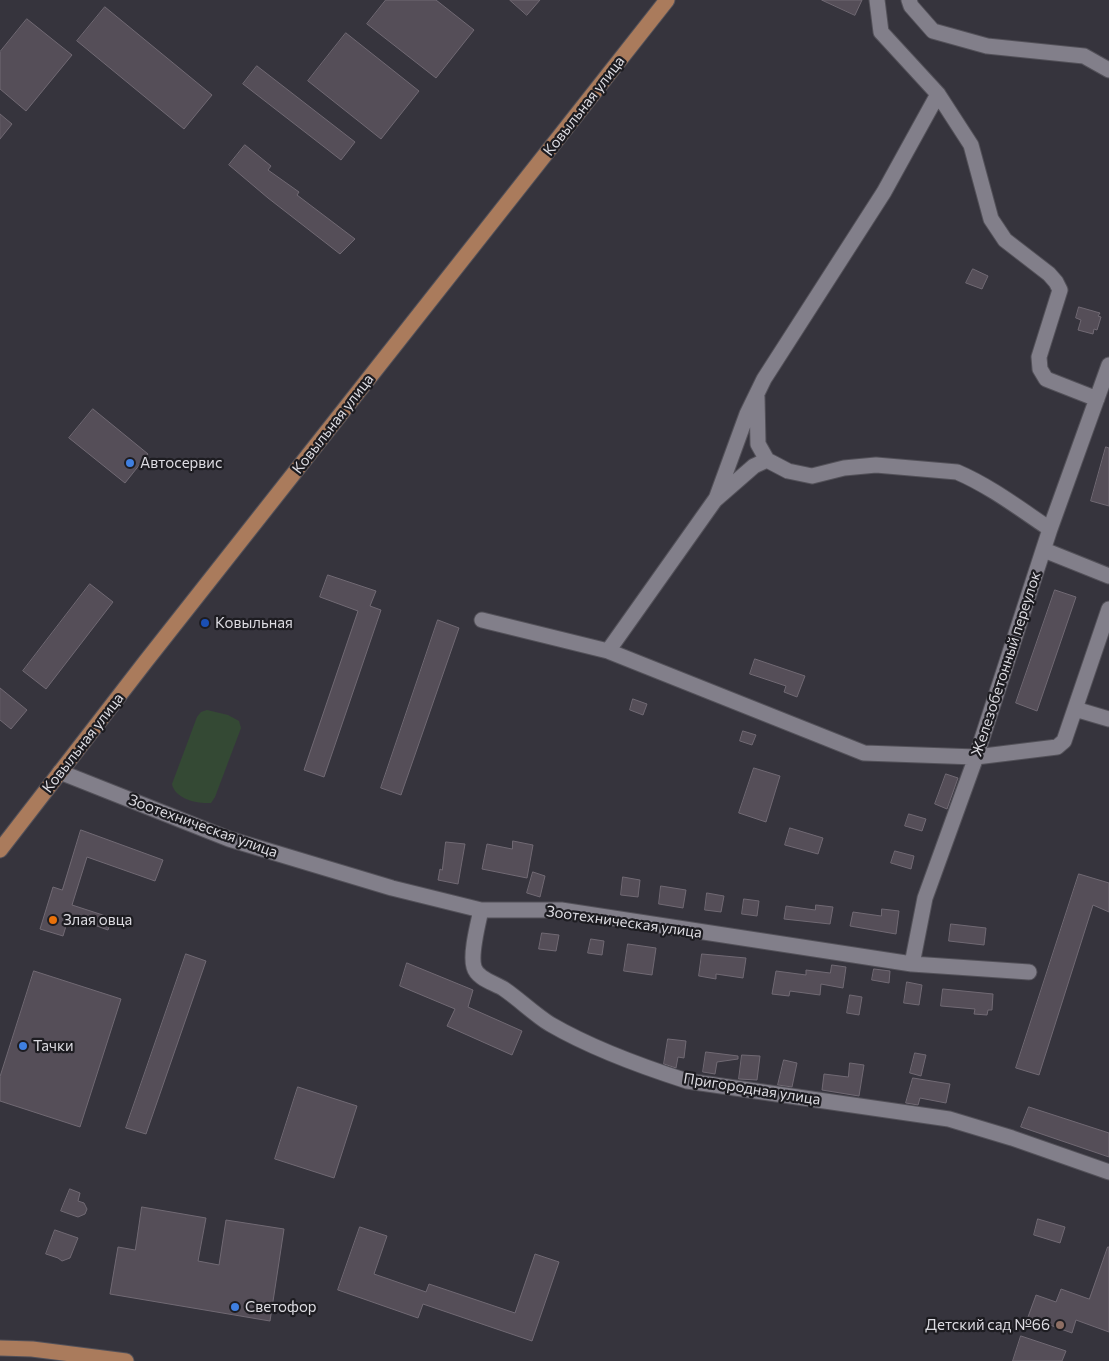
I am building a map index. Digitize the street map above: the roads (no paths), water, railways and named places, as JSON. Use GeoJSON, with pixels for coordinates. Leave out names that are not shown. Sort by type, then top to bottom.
{"type":"FeatureCollection","features":[{"type":"Feature","properties":{"kind":"main road","name":"Ковыльная улица"},"geometry":{"type":"LineString","coordinates":[[0,850],[151,653],[667,0]]}},
{"type":"Feature","properties":{"kind":"main road"},"geometry":{"type":"LineString","coordinates":[[0,1348],[32,1349],[126,1361]]}},
{"type":"Feature","properties":{"kind":"street"},"geometry":{"type":"LineString","coordinates":[[877,0],[881,32],[938,94],[971,145],[991,219],[1005,240],[1049,274],[1060,290],[1039,357],[1040,369],[1046,379],[1097,399]]}},
{"type":"Feature","properties":{"kind":"street"},"geometry":{"type":"LineString","coordinates":[[909,0],[911,6],[933,31],[987,46],[1084,56],[1109,70]]}},
{"type":"Feature","properties":{"kind":"street"},"geometry":{"type":"LineString","coordinates":[[715,500],[747,414],[764,378],[884,192],[938,94]]}},
{"type":"Feature","properties":{"kind":"street","name":"Железобетонный переулок"},"geometry":{"type":"LineString","coordinates":[[912,964],[925,898],[976,757],[1050,529],[1109,365]]}},
{"type":"Feature","properties":{"kind":"street"},"geometry":{"type":"LineString","coordinates":[[758,391],[758,444],[767,460],[788,471],[812,476],[844,468],[876,465],[957,472],[994,492],[1050,529]]}},
{"type":"Feature","properties":{"kind":"street"},"geometry":{"type":"LineString","coordinates":[[608,651],[715,500],[754,466],[767,460]]}},
{"type":"Feature","properties":{"kind":"street"},"geometry":{"type":"LineString","coordinates":[[1044,550],[1107,572]]}},
{"type":"Feature","properties":{"kind":"street"},"geometry":{"type":"LineString","coordinates":[[482,620],[608,651],[864,753],[976,757],[1057,747],[1064,741],[1109,609]]}},
{"type":"Feature","properties":{"kind":"street"},"geometry":{"type":"LineString","coordinates":[[1075,709],[1109,719]]}},
{"type":"Feature","properties":{"kind":"street","name":"Зоотехническая улица"},"geometry":{"type":"LineString","coordinates":[[60,772],[229,839],[392,888],[481,910],[561,910],[912,964],[1028,972]]}},
{"type":"Feature","properties":{"kind":"street","name":"Пригородная улица"},"geometry":{"type":"LineString","coordinates":[[481,910],[475,938],[474,967],[482,977],[504,989],[549,1023],[598,1050],[687,1081],[950,1119],[1012,1138],[1109,1172]]}},
{"type":"Feature","properties":{"kind":"place","name":"Автосервис"},"geometry":{"type":"Point","coordinates":[130,463]}},
{"type":"Feature","properties":{"kind":"place","name":"Ковыльная"},"geometry":{"type":"Point","coordinates":[205,623]}},
{"type":"Feature","properties":{"kind":"place","name":"Злая овца"},"geometry":{"type":"Point","coordinates":[53,920]}},
{"type":"Feature","properties":{"kind":"place","name":"Тачки"},"geometry":{"type":"Point","coordinates":[23,1046]}},
{"type":"Feature","properties":{"kind":"place","name":"Светофор"},"geometry":{"type":"Point","coordinates":[235,1307]}},
{"type":"Feature","properties":{"kind":"place","name":"Детский сад №66"},"geometry":{"type":"Point","coordinates":[1060,1325]}}]}
